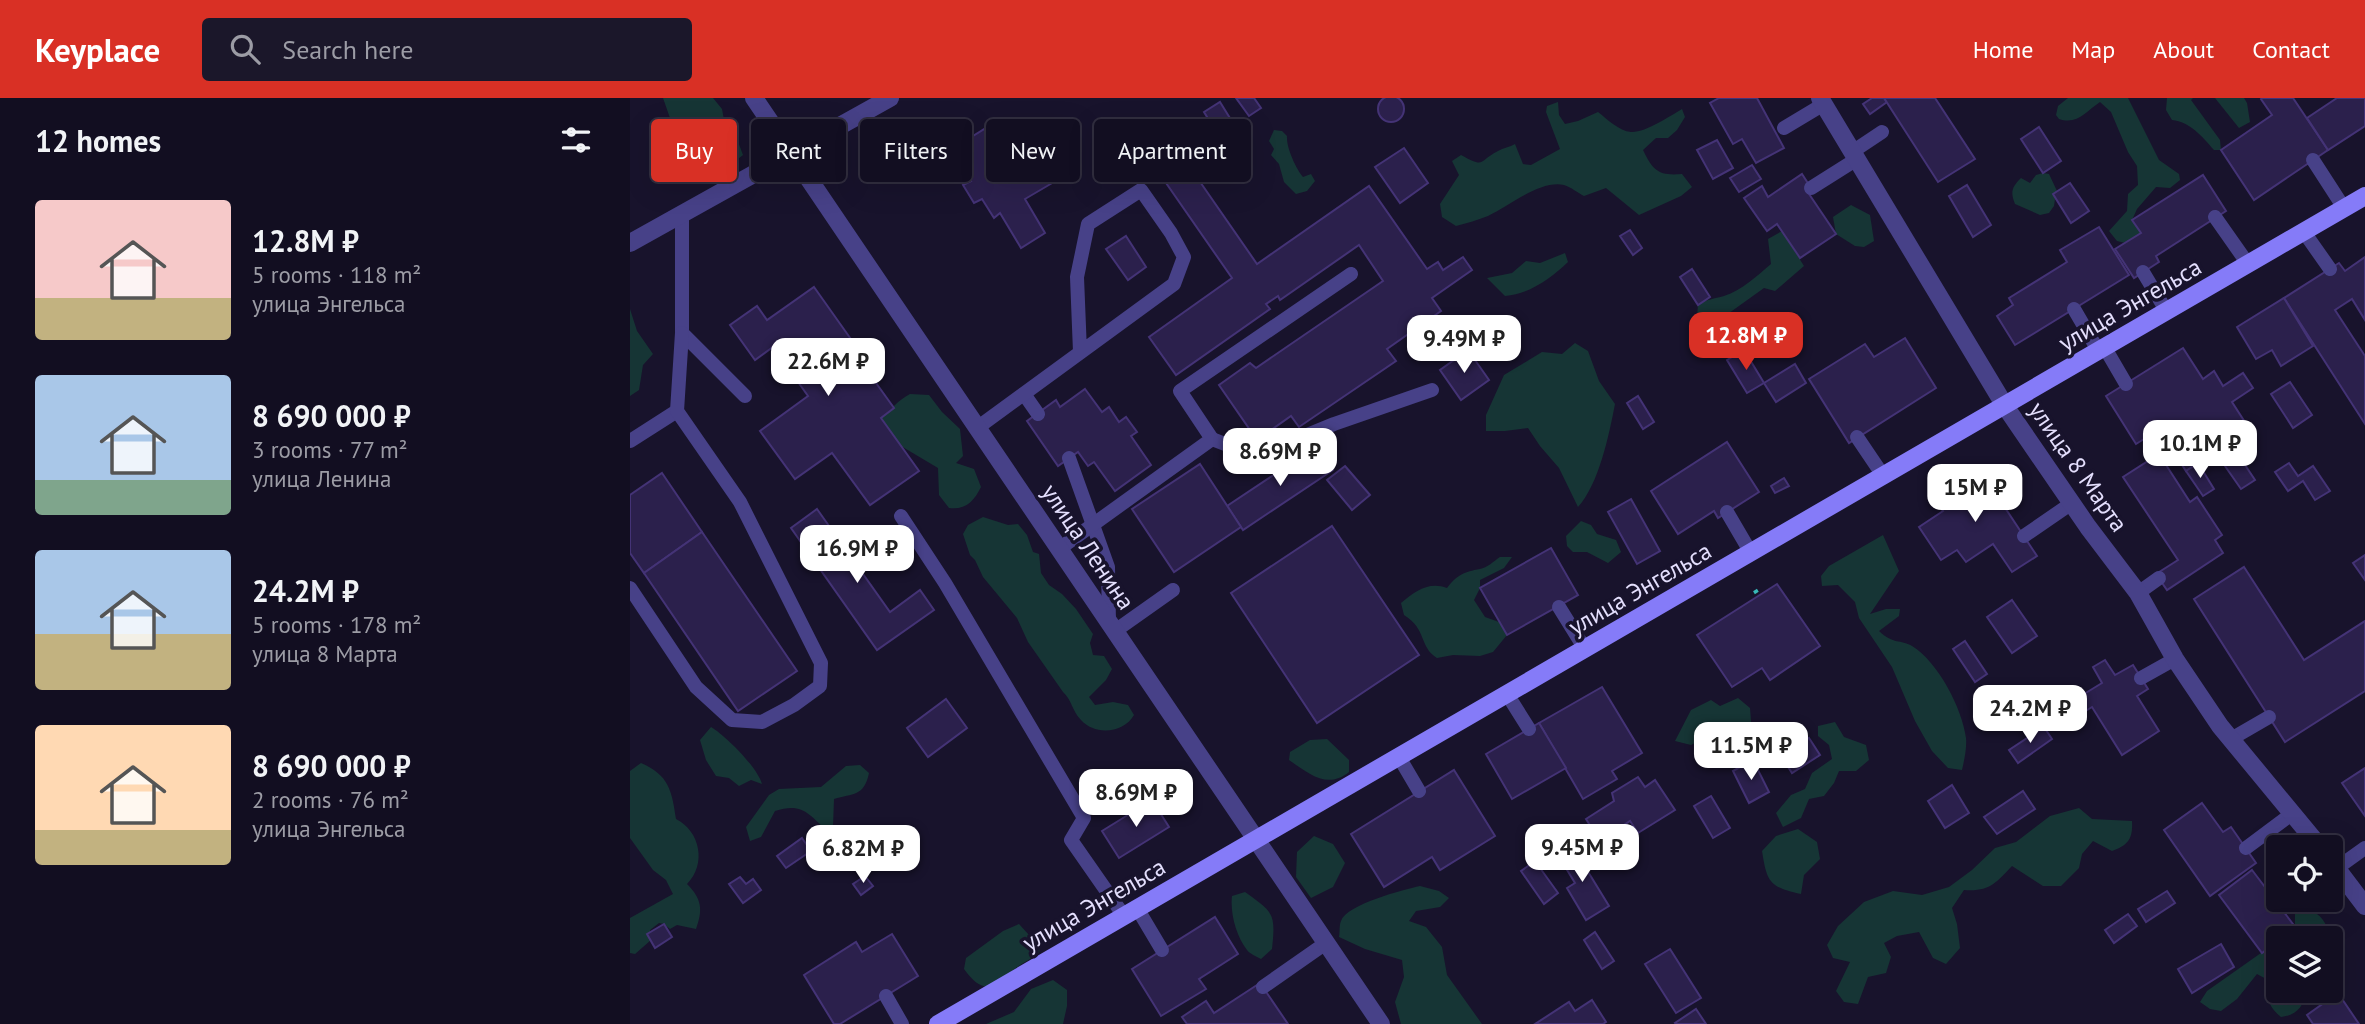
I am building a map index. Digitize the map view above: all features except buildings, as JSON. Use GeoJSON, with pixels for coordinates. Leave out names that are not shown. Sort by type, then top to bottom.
{"type":"FeatureCollection","features":[{"type":"Feature","properties":{"kind":"street","name":"улица Ленина"},"geometry":{"type":"LineString","coordinates":[[754,98],[768,119]]}},
{"type":"Feature","properties":{"kind":"street"},"geometry":{"type":"LineString","coordinates":[[846,122],[890,98]]}},
{"type":"Feature","properties":{"kind":"street","name":"улица 8 Марта"},"geometry":{"type":"LineString","coordinates":[[1822,101],[2006,406],[2138,593],[2175,659],[2231,739],[2310,835]]}},
{"type":"Feature","properties":{"kind":"street"},"geometry":{"type":"LineString","coordinates":[[630,243],[751,175]]}},
{"type":"Feature","properties":{"kind":"street","name":"улица Ленина"},"geometry":{"type":"LineString","coordinates":[[811,182],[1381,1024]]}},
{"type":"Feature","properties":{"kind":"street","name":"улица Энгельса"},"geometry":{"type":"LineString","coordinates":[[938,1024],[2365,196]]}},
{"type":"Feature","properties":{"kind":"street"},"geometry":{"type":"LineString","coordinates":[[2343,877],[2365,906]]}},
{"type":"Feature","properties":{"kind":"lane"},"geometry":{"type":"LineString","coordinates":[[1784,128],[1822,101]]}},
{"type":"Feature","properties":{"kind":"lane"},"geometry":{"type":"LineString","coordinates":[[1811,188],[1882,132]]}},
{"type":"Feature","properties":{"kind":"lane"},"geometry":{"type":"LineString","coordinates":[[2313,160],[2344,208]]}},
{"type":"Feature","properties":{"kind":"lane"},"geometry":{"type":"LineString","coordinates":[[977,428],[1174,284],[1184,257],[1141,190],[1087,224],[1077,277],[1080,352]]}},
{"type":"Feature","properties":{"kind":"lane"},"geometry":{"type":"LineString","coordinates":[[630,588],[696,687],[732,720],[762,722],[794,705],[820,686],[821,663],[740,502],[677,411],[682,333],[682,214]]}},
{"type":"Feature","properties":{"kind":"lane"},"geometry":{"type":"LineString","coordinates":[[2215,218],[2248,264]]}},
{"type":"Feature","properties":{"kind":"lane"},"geometry":{"type":"LineString","coordinates":[[2304,232],[2330,269]]}},
{"type":"Feature","properties":{"kind":"lane"},"geometry":{"type":"LineString","coordinates":[[2143,272],[2167,312]]}},
{"type":"Feature","properties":{"kind":"lane"},"geometry":{"type":"LineString","coordinates":[[1351,274],[1180,391],[1212,439],[1256,456],[1334,424],[1432,390]]}},
{"type":"Feature","properties":{"kind":"lane"},"geometry":{"type":"LineString","coordinates":[[2074,309],[2126,384]]}},
{"type":"Feature","properties":{"kind":"lane"},"geometry":{"type":"LineString","coordinates":[[682,333],[746,396]]}},
{"type":"Feature","properties":{"kind":"lane"},"geometry":{"type":"LineString","coordinates":[[1024,394],[1038,414]]}},
{"type":"Feature","properties":{"kind":"lane"},"geometry":{"type":"LineString","coordinates":[[630,441],[677,411]]}},
{"type":"Feature","properties":{"kind":"lane"},"geometry":{"type":"LineString","coordinates":[[1857,437],[1884,477]]}},
{"type":"Feature","properties":{"kind":"lane"},"geometry":{"type":"LineString","coordinates":[[1059,549],[1212,439]]}},
{"type":"Feature","properties":{"kind":"lane"},"geometry":{"type":"LineString","coordinates":[[1069,458],[1108,567],[1112,627],[1173,590]]}},
{"type":"Feature","properties":{"kind":"lane"},"geometry":{"type":"LineString","coordinates":[[2024,536],[2072,503]]}},
{"type":"Feature","properties":{"kind":"lane"},"geometry":{"type":"LineString","coordinates":[[1727,512],[1751,554]]}},
{"type":"Feature","properties":{"kind":"lane"},"geometry":{"type":"LineString","coordinates":[[901,516],[945,583],[1084,818],[1071,840],[1162,950]]}},
{"type":"Feature","properties":{"kind":"lane"},"geometry":{"type":"LineString","coordinates":[[2138,593],[2159,578]]}},
{"type":"Feature","properties":{"kind":"lane"},"geometry":{"type":"LineString","coordinates":[[1559,607],[1585,649]]}},
{"type":"Feature","properties":{"kind":"lane"},"geometry":{"type":"LineString","coordinates":[[2141,678],[2175,659]]}},
{"type":"Feature","properties":{"kind":"lane"},"geometry":{"type":"LineString","coordinates":[[1507,694],[1529,729]]}},
{"type":"Feature","properties":{"kind":"lane"},"geometry":{"type":"LineString","coordinates":[[2231,739],[2269,717]]}},
{"type":"Feature","properties":{"kind":"lane"},"geometry":{"type":"LineString","coordinates":[[1399,757],[1419,791]]}},
{"type":"Feature","properties":{"kind":"lane"},"geometry":{"type":"LineString","coordinates":[[2246,848],[2293,813]]}},
{"type":"Feature","properties":{"kind":"lane"},"geometry":{"type":"LineString","coordinates":[[2343,860],[2365,848]]}},
{"type":"Feature","properties":{"kind":"lane"},"geometry":{"type":"LineString","coordinates":[[1263,987],[1326,943]]}},
{"type":"Feature","properties":{"kind":"lane"},"geometry":{"type":"LineString","coordinates":[[886,996],[902,1024]]}},
{"type":"Feature","properties":{"kind":"green space"},"geometry":{"type":"Polygon","coordinates":[[[663,98],[713,98],[722,109],[724,119],[671,119],[663,98]]]}},
{"type":"Feature","properties":{"kind":"green space"},"geometry":{"type":"Polygon","coordinates":[[[2068,98],[2128,98],[2159,160],[2179,174],[2180,180],[2170,188],[2156,187],[2137,209],[2132,220],[2141,233],[2125,243],[2117,241],[2109,231],[2127,211],[2128,194],[2138,185],[2137,166],[2111,112],[2100,102],[2076,119],[2059,119],[2056,115],[2058,106],[2068,98]]]}},
{"type":"Feature","properties":{"kind":"green space"},"geometry":{"type":"Polygon","coordinates":[[[2167,98],[2193,98],[2191,100],[2220,140],[2221,150],[2214,150],[2190,127],[2172,120],[2166,110],[2167,98]]]}},
{"type":"Feature","properties":{"kind":"green space"},"geometry":{"type":"Polygon","coordinates":[[[2215,98],[2244,98],[2250,122],[2239,128],[2215,98]]]}},
{"type":"Feature","properties":{"kind":"green space"},"geometry":{"type":"Polygon","coordinates":[[[1558,102],[1559,115],[1565,124],[1598,112],[1618,127],[1631,132],[1650,127],[1682,109],[1685,117],[1677,130],[1668,138],[1656,138],[1643,150],[1658,171],[1682,174],[1692,187],[1681,196],[1639,215],[1606,188],[1584,196],[1567,186],[1555,184],[1535,190],[1488,216],[1468,223],[1456,226],[1442,217],[1440,204],[1459,175],[1452,161],[1461,155],[1478,163],[1515,144],[1523,164],[1531,165],[1560,149],[1546,112],[1547,106],[1558,102]]]}},
{"type":"Feature","properties":{"kind":"green space"},"geometry":{"type":"Polygon","coordinates":[[[1274,130],[1282,131],[1287,136],[1292,158],[1303,177],[1311,174],[1315,181],[1307,191],[1296,194],[1284,182],[1279,164],[1271,155],[1274,149],[1269,141],[1274,130]]]}},
{"type":"Feature","properties":{"kind":"green space"},"geometry":{"type":"Polygon","coordinates":[[[737,139],[743,155],[737,160],[737,139]]]}},
{"type":"Feature","properties":{"kind":"green space"},"geometry":{"type":"Polygon","coordinates":[[[2049,174],[2057,191],[2053,194],[2054,206],[2049,213],[2040,215],[2015,204],[2012,193],[2021,178],[2030,183],[2036,175],[2049,174]]]}},
{"type":"Feature","properties":{"kind":"green space"},"geometry":{"type":"Polygon","coordinates":[[[1851,205],[1870,215],[1874,241],[1864,247],[1855,246],[1836,234],[1833,217],[1851,205]]]}},
{"type":"Feature","properties":{"kind":"green space"},"geometry":{"type":"Polygon","coordinates":[[[1782,231],[1804,266],[1775,291],[1764,288],[1718,321],[1706,323],[1697,316],[1698,305],[1737,290],[1771,264],[1768,239],[1782,231]]]}},
{"type":"Feature","properties":{"kind":"green space"},"geometry":{"type":"Polygon","coordinates":[[[1565,253],[1568,262],[1531,289],[1514,295],[1505,296],[1487,278],[1512,273],[1526,261],[1540,263],[1565,253]]]}},
{"type":"Feature","properties":{"kind":"green space"},"geometry":{"type":"Polygon","coordinates":[[[630,309],[637,331],[653,354],[643,365],[639,390],[630,396],[630,309]]]}},
{"type":"Feature","properties":{"kind":"green space"},"geometry":{"type":"Polygon","coordinates":[[[1575,343],[1588,351],[1599,381],[1615,404],[1606,444],[1592,486],[1578,507],[1559,468],[1528,428],[1486,431],[1486,415],[1504,375],[1542,352],[1562,354],[1575,343]]]}},
{"type":"Feature","properties":{"kind":"green space"},"geometry":{"type":"Polygon","coordinates":[[[910,394],[929,395],[960,429],[963,456],[956,463],[974,469],[981,487],[965,506],[949,508],[939,495],[938,468],[901,446],[881,418],[910,394]]]}},
{"type":"Feature","properties":{"kind":"green space"},"geometry":{"type":"Polygon","coordinates":[[[983,517],[1008,525],[1018,524],[1027,535],[1033,552],[1039,554],[1041,573],[1049,585],[1076,609],[1093,634],[1090,643],[1093,655],[1104,656],[1112,669],[1106,680],[1089,697],[1095,705],[1113,702],[1128,705],[1134,715],[1123,726],[1101,730],[1081,720],[1028,642],[1017,618],[983,577],[970,555],[963,534],[968,525],[983,517]]]}},
{"type":"Feature","properties":{"kind":"green space"},"geometry":{"type":"Polygon","coordinates":[[[1581,521],[1591,525],[1597,534],[1616,540],[1621,552],[1608,563],[1587,552],[1573,552],[1567,546],[1566,536],[1581,521]]]}},
{"type":"Feature","properties":{"kind":"green space"},"geometry":{"type":"Polygon","coordinates":[[[1883,535],[1899,571],[1870,614],[1886,609],[1900,609],[1899,616],[1879,631],[1922,653],[1947,687],[1964,726],[1966,750],[1962,770],[1948,768],[1932,751],[1915,721],[1892,667],[1859,618],[1855,602],[1838,585],[1822,586],[1821,576],[1829,566],[1883,535]]]}},
{"type":"Feature","properties":{"kind":"green space"},"geometry":{"type":"Polygon","coordinates":[[[1500,557],[1512,557],[1504,568],[1480,580],[1480,588],[1474,600],[1485,617],[1499,622],[1507,635],[1493,652],[1480,656],[1453,655],[1437,658],[1431,654],[1416,626],[1404,615],[1401,603],[1417,591],[1428,587],[1447,588],[1462,574],[1485,567],[1500,557]]]}},
{"type":"Feature","properties":{"kind":"green space"},"geometry":{"type":"Polygon","coordinates":[[[1738,698],[1750,708],[1752,734],[1740,748],[1723,748],[1710,735],[1691,745],[1675,741],[1691,710],[1711,700],[1720,706],[1738,698]]]}},
{"type":"Feature","properties":{"kind":"green space"},"geometry":{"type":"Polygon","coordinates":[[[1835,722],[1844,737],[1866,745],[1869,760],[1856,771],[1839,771],[1824,796],[1809,799],[1801,818],[1783,827],[1776,813],[1791,795],[1805,789],[1812,773],[1832,759],[1829,745],[1818,736],[1818,726],[1835,722]]]}},
{"type":"Feature","properties":{"kind":"green space"},"geometry":{"type":"Polygon","coordinates":[[[711,727],[741,753],[762,784],[751,780],[739,786],[729,778],[716,776],[706,760],[700,740],[711,727]]]}},
{"type":"Feature","properties":{"kind":"green space"},"geometry":{"type":"Polygon","coordinates":[[[1327,739],[1349,760],[1349,772],[1341,777],[1333,780],[1318,778],[1289,760],[1290,752],[1310,740],[1327,739]]]}},
{"type":"Feature","properties":{"kind":"green space"},"geometry":{"type":"Polygon","coordinates":[[[641,763],[658,773],[668,785],[676,819],[691,831],[695,840],[699,858],[687,884],[696,895],[700,916],[696,929],[677,925],[670,929],[659,923],[650,930],[651,940],[635,954],[630,953],[630,918],[673,894],[666,880],[653,870],[630,838],[630,771],[641,763]]]}},
{"type":"Feature","properties":{"kind":"green space"},"geometry":{"type":"Polygon","coordinates":[[[860,765],[869,773],[867,781],[857,793],[834,799],[833,827],[827,831],[804,811],[784,809],[775,811],[761,837],[750,841],[746,827],[769,795],[779,789],[821,787],[846,766],[860,765]]]}},
{"type":"Feature","properties":{"kind":"green space"},"geometry":{"type":"Polygon","coordinates":[[[2079,808],[2092,819],[2132,821],[2132,832],[2128,840],[2112,851],[2093,841],[2082,854],[2079,868],[2061,886],[2043,886],[2012,866],[1986,888],[1964,890],[1952,908],[1960,948],[1946,964],[1933,958],[1919,932],[1897,936],[1884,943],[1891,957],[1886,973],[1868,977],[1858,1004],[1844,1002],[1836,991],[1850,962],[1833,958],[1827,945],[1838,926],[1864,902],[1893,891],[1922,895],[1949,887],[1995,848],[2016,842],[2050,816],[2079,808]]]}},
{"type":"Feature","properties":{"kind":"green space"},"geometry":{"type":"Polygon","coordinates":[[[1798,829],[1817,842],[1820,859],[1804,875],[1801,894],[1782,889],[1771,882],[1762,851],[1776,836],[1798,829]]]}},
{"type":"Feature","properties":{"kind":"green space"},"geometry":{"type":"Polygon","coordinates":[[[1314,836],[1333,844],[1345,863],[1333,887],[1311,898],[1296,877],[1297,852],[1314,836]]]}},
{"type":"Feature","properties":{"kind":"green space"},"geometry":{"type":"Polygon","coordinates":[[[1420,886],[1439,891],[1449,898],[1440,907],[1416,911],[1409,921],[1426,927],[1442,947],[1447,975],[1482,1024],[1401,1024],[1395,1002],[1404,977],[1402,960],[1365,949],[1339,937],[1341,921],[1353,909],[1420,886]]]}},
{"type":"Feature","properties":{"kind":"green space"},"geometry":{"type":"Polygon","coordinates":[[[1245,892],[1267,909],[1273,920],[1272,949],[1261,959],[1247,950],[1235,924],[1232,896],[1245,892]]]}},
{"type":"Feature","properties":{"kind":"green space"},"geometry":{"type":"Polygon","coordinates":[[[2314,912],[2326,926],[2295,926],[2295,914],[2314,912]]]}},
{"type":"Feature","properties":{"kind":"green space"},"geometry":{"type":"Polygon","coordinates":[[[1019,924],[1040,947],[1039,953],[991,986],[976,982],[964,969],[966,958],[1003,931],[1019,924]]]}},
{"type":"Feature","properties":{"kind":"green space"},"geometry":{"type":"Polygon","coordinates":[[[2266,949],[2266,979],[2257,974],[2237,999],[2221,1011],[2210,1009],[2200,1002],[2207,991],[2266,949]]]}},
{"type":"Feature","properties":{"kind":"green space"},"geometry":{"type":"Polygon","coordinates":[[[1053,980],[1067,990],[1063,1024],[986,1024],[1014,1012],[1031,989],[1053,980]]]}},
{"type":"Feature","properties":{"kind":"green space"},"geometry":{"type":"Polygon","coordinates":[[[2270,1003],[2302,1003],[2296,1012],[2287,1016],[2281,1017],[2270,1003]]]}}]}
